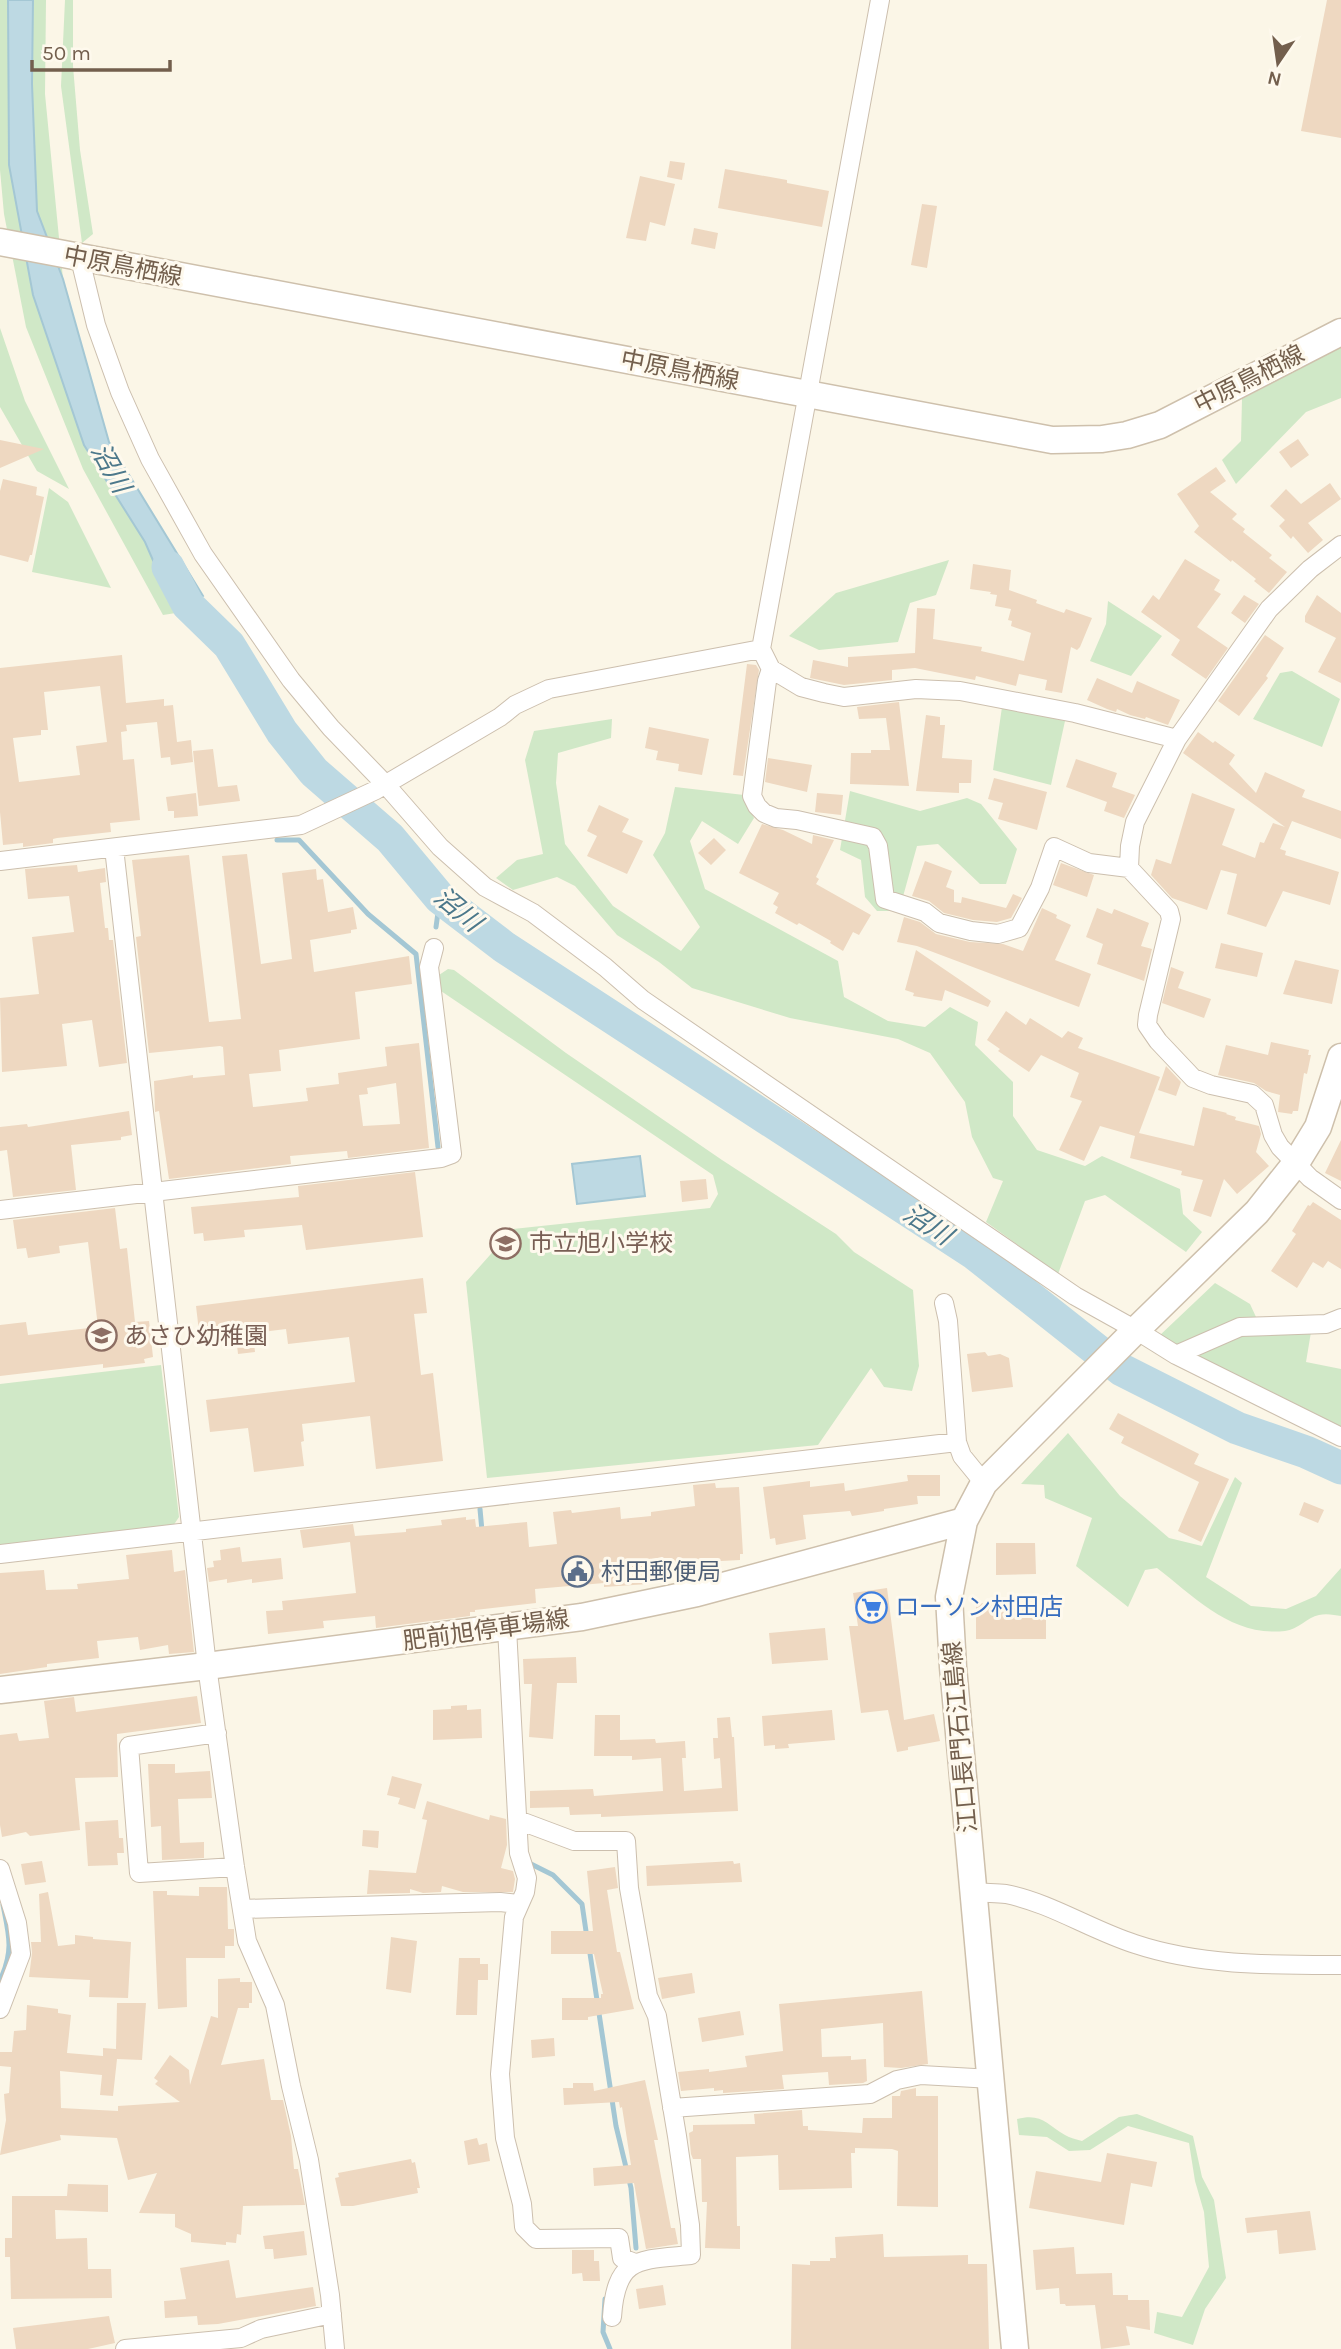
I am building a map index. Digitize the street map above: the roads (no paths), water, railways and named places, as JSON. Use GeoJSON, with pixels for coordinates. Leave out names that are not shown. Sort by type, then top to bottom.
{"type":"FeatureCollection","features":[{"type":"Feature","properties":{"kind":"main road","name":"中原鳥栖線"},"geometry":{"type":"LineString","coordinates":[[0,242],[1052,440],[1102,439],[1160,425],[1341,332]]}},
{"type":"Feature","properties":{"kind":"main road","name":"江口長門石江島線"},"geometry":{"type":"LineString","coordinates":[[1015,2349],[953,1667],[949,1597],[964,1521],[984,1483],[1257,1212],[1296,1163],[1318,1127],[1341,1057]]}},
{"type":"Feature","properties":{"kind":"main road","name":"肥前旭停車場線"},"geometry":{"type":"LineString","coordinates":[[0,1690],[582,1617],[697,1593],[964,1521]]}},
{"type":"Feature","properties":{"kind":"street"},"geometry":{"type":"LineString","coordinates":[[880,0],[761,649],[771,668],[801,687],[844,697],[916,689],[960,691],[1076,713],[1177,739]]}},
{"type":"Feature","properties":{"kind":"street"},"geometry":{"type":"LineString","coordinates":[[80,259],[96,325],[120,392],[150,459],[203,554],[291,680],[381,788],[440,848],[485,887],[533,913],[605,967],[643,1000],[1075,1296],[1176,1355],[1341,1437]]}},
{"type":"Feature","properties":{"kind":"street"},"geometry":{"type":"LineString","coordinates":[[1129,868],[1135,822],[1177,739],[1269,609],[1310,569],[1341,545]]}},
{"type":"Feature","properties":{"kind":"street"},"geometry":{"type":"LineString","coordinates":[[0,861],[301,825],[381,788],[500,717],[515,705],[549,689],[761,649]]}},
{"type":"Feature","properties":{"kind":"street"},"geometry":{"type":"LineString","coordinates":[[771,668],[752,796],[764,813],[776,818],[873,837],[878,846],[885,899],[925,912],[939,923],[971,930],[998,934],[1019,928],[1040,888],[1054,847],[1089,863],[1129,868],[1169,911],[1171,919],[1147,1025],[1158,1041],[1193,1078],[1252,1094],[1264,1105],[1273,1135],[1280,1147],[1310,1178],[1341,1200]]}},
{"type":"Feature","properties":{"kind":"street"},"geometry":{"type":"LineString","coordinates":[[114,848],[207,1666],[235,1867],[247,1941],[275,2005],[290,2085],[309,2160],[335,2349]]}},
{"type":"Feature","properties":{"kind":"street"},"geometry":{"type":"LineString","coordinates":[[0,1210],[441,1158],[452,1154],[429,967],[434,948]]}},
{"type":"Feature","properties":{"kind":"street"},"geometry":{"type":"LineString","coordinates":[[943,1303],[948,1321],[957,1442],[962,1456],[984,1483]]}},
{"type":"Feature","properties":{"kind":"street"},"geometry":{"type":"LineString","coordinates":[[1176,1355],[1240,1327],[1326,1324],[1341,1318]]}},
{"type":"Feature","properties":{"kind":"street"},"geometry":{"type":"LineString","coordinates":[[0,1554],[957,1442]]}},
{"type":"Feature","properties":{"kind":"street"},"geometry":{"type":"LineString","coordinates":[[507,1628],[519,1853],[527,1878],[525,1892],[514,1917],[500,2074],[505,2138],[522,2204],[524,2227],[536,2239],[619,2238],[622,2258],[635,2263]]}},
{"type":"Feature","properties":{"kind":"street"},"geometry":{"type":"LineString","coordinates":[[217,1733],[129,1746],[139,1873],[235,1867]]}},
{"type":"Feature","properties":{"kind":"street"},"geometry":{"type":"LineString","coordinates":[[518,1820],[574,1841],[626,1841],[629,1888],[643,1969],[648,1996],[657,2016],[673,2108],[690,2225],[691,2255],[635,2263],[616,2285],[612,2318]]}},
{"type":"Feature","properties":{"kind":"street"},"geometry":{"type":"LineString","coordinates":[[0,1869],[17,1923],[21,1954],[0,2008]]}},
{"type":"Feature","properties":{"kind":"street"},"geometry":{"type":"LineString","coordinates":[[974,1892],[1006,1894],[1038,1904],[1117,1938],[1177,1954],[1249,1963],[1341,1965]]}},
{"type":"Feature","properties":{"kind":"street"},"geometry":{"type":"LineString","coordinates":[[242,1909],[500,1902],[518,1904]]}},
{"type":"Feature","properties":{"kind":"street"},"geometry":{"type":"LineString","coordinates":[[673,2108],[870,2094],[897,2080],[921,2075],[992,2079]]}},
{"type":"Feature","properties":{"kind":"street"},"geometry":{"type":"LineString","coordinates":[[125,2349],[211,2345],[240,2338],[261,2329],[332,2314]]}},
{"type":"Feature","properties":{"kind":"water"},"geometry":{"type":"Polygon","coordinates":[[[8,0],[33,0],[32,84],[37,211],[63,279],[109,442],[203,596],[176,613],[145,542],[84,445],[33,295],[9,165],[8,0]]]}},
{"type":"Feature","properties":{"kind":"water"},"geometry":{"type":"Polygon","coordinates":[[[640,1156],[645,1196],[577,1204],[572,1164],[640,1156]]]}},
{"type":"Feature","properties":{"kind":"waterway","name":"沼川"},"geometry":{"type":"LineString","coordinates":[[168,567],[188,605],[229,645],[282,732],[314,772],[390,838],[440,898],[504,947],[975,1254],[1122,1370],[1237,1428],[1306,1452],[1341,1468]]}},
{"type":"Feature","properties":{"kind":"waterway"},"geometry":{"type":"LineString","coordinates":[[277,840],[299,840],[368,914],[416,954],[438,1147]]}},
{"type":"Feature","properties":{"kind":"waterway"},"geometry":{"type":"LineString","coordinates":[[436,927],[440,898]]}},
{"type":"Feature","properties":{"kind":"waterway"},"geometry":{"type":"LineString","coordinates":[[480,1509],[482,1531]]}},
{"type":"Feature","properties":{"kind":"waterway"},"geometry":{"type":"LineString","coordinates":[[529,1863],[553,1875],[582,1904],[587,1938]]}},
{"type":"Feature","properties":{"kind":"waterway"},"geometry":{"type":"LineString","coordinates":[[0,1980],[9,1951],[3,1905]]}},
{"type":"Feature","properties":{"kind":"waterway"},"geometry":{"type":"LineString","coordinates":[[589,1947],[616,2126],[631,2188],[636,2248]]}},
{"type":"Feature","properties":{"kind":"waterway"},"geometry":{"type":"LineString","coordinates":[[605,2299],[603,2332],[610,2349]]}},
{"type":"Feature","properties":{"kind":"place","name":"市立旭小学校"},"geometry":{"type":"Point","coordinates":[506,1243]}},
{"type":"Feature","properties":{"kind":"place","name":"あさひ幼稚園"},"geometry":{"type":"Point","coordinates":[101,1336]}},
{"type":"Feature","properties":{"kind":"place","name":"村田郵便局"},"geometry":{"type":"Point","coordinates":[578,1572]}},
{"type":"Feature","properties":{"kind":"place","name":"ローソン村田店"},"geometry":{"type":"Point","coordinates":[872,1607]}}]}
